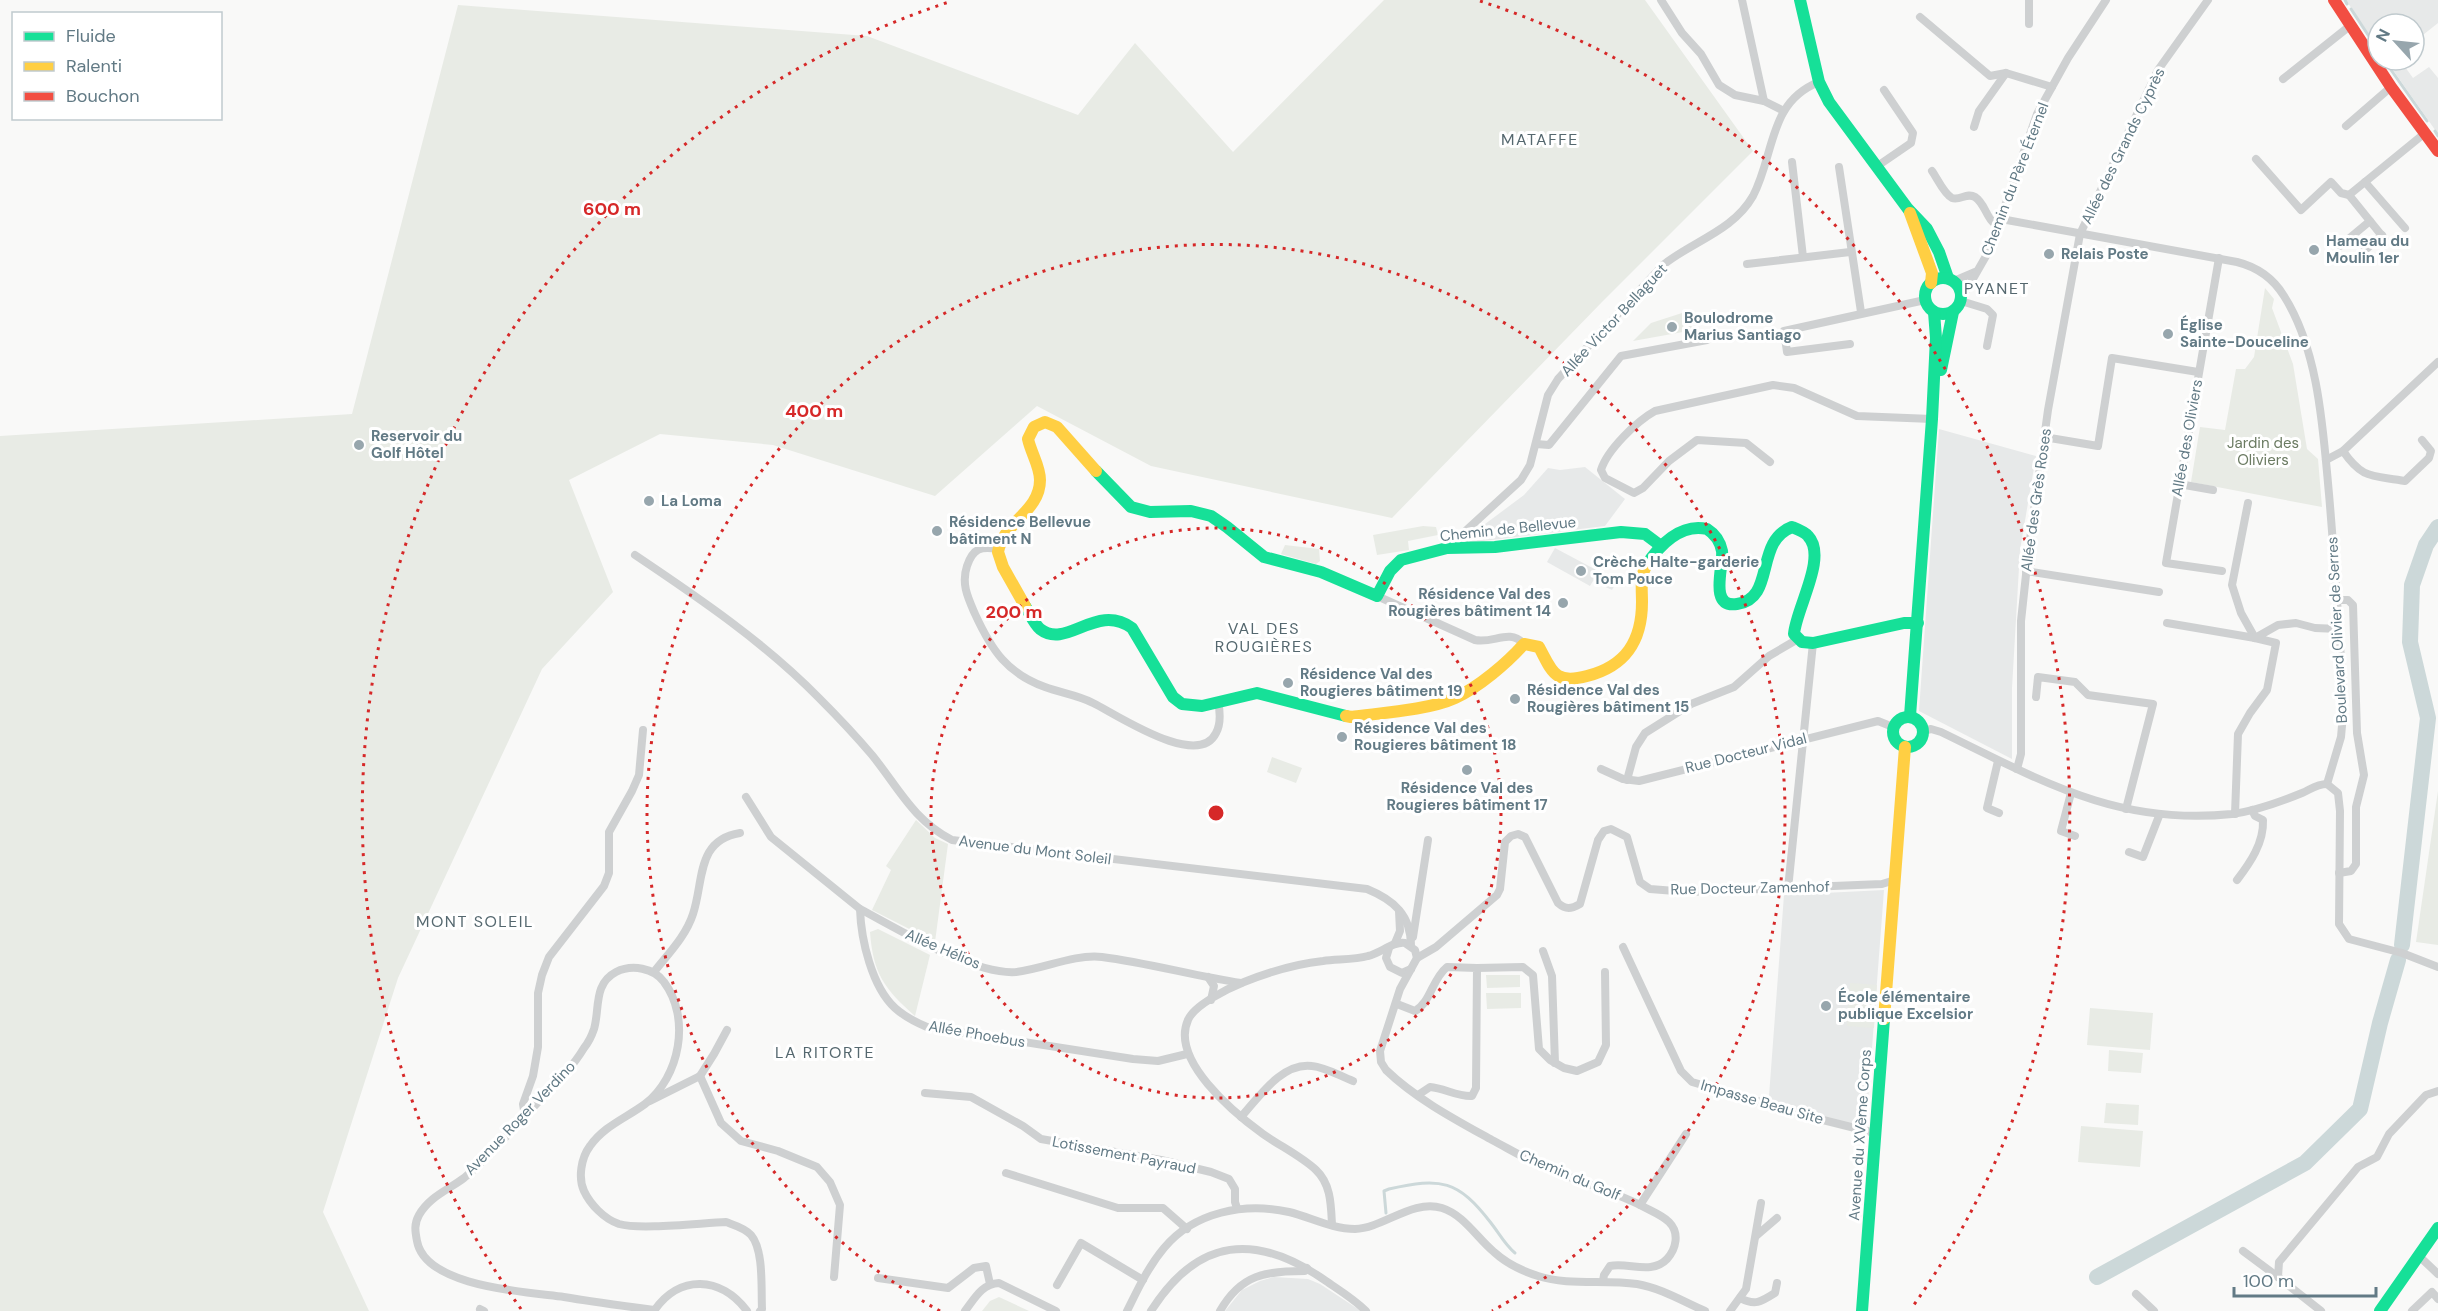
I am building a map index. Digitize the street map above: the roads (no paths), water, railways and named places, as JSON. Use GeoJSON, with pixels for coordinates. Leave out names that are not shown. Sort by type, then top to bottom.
{"type":"FeatureCollection","features":[{"type":"Feature","properties":{"kind":"street"},"geometry":{"type":"LineString","coordinates":[[1661,0],[1682,33],[1701,54],[1719,86],[1736,96],[1764,101],[1784,111]]}},
{"type":"Feature","properties":{"kind":"street"},"geometry":{"type":"LineString","coordinates":[[1742,0],[1764,101]]}},
{"type":"Feature","properties":{"kind":"street"},"geometry":{"type":"LineString","coordinates":[[1800,0],[1819,82],[1842,122],[1908,209],[1927,229],[1940,252],[1951,280]]}},
{"type":"Feature","properties":{"kind":"street"},"geometry":{"type":"LineString","coordinates":[[2029,0],[2029,24]]}},
{"type":"Feature","properties":{"kind":"street","name":"Chemin du Père Éternel"},"geometry":{"type":"LineString","coordinates":[[1961,300],[1990,249],[2037,114],[2068,58],[2106,0]]}},
{"type":"Feature","properties":{"kind":"street","name":"Allée des Grands Cyprès"},"geometry":{"type":"LineString","coordinates":[[2080,234],[2158,70],[2208,0]]}},
{"type":"Feature","properties":{"kind":"street"},"geometry":{"type":"LineString","coordinates":[[2334,0],[2391,87],[2438,151]]}},
{"type":"Feature","properties":{"kind":"street"},"geometry":{"type":"LineString","coordinates":[[1920,17],[1990,76],[2006,73],[2052,87]]}},
{"type":"Feature","properties":{"kind":"street"},"geometry":{"type":"LineString","coordinates":[[2283,79],[2351,25]]}},
{"type":"Feature","properties":{"kind":"street"},"geometry":{"type":"LineString","coordinates":[[1974,127],[1979,111],[2006,73]]}},
{"type":"Feature","properties":{"kind":"street","name":"Allée Victor Bellaguet"},"geometry":{"type":"LineString","coordinates":[[1447,548],[1521,480],[1530,465],[1548,395],[1558,379],[1663,265],[1677,254],[1723,229],[1744,208],[1761,178],[1777,123],[1784,111],[1800,90],[1819,82]]}},
{"type":"Feature","properties":{"kind":"street"},"geometry":{"type":"LineString","coordinates":[[2346,126],[2391,87]]}},
{"type":"Feature","properties":{"kind":"street"},"geometry":{"type":"LineString","coordinates":[[1876,167],[1911,143],[1913,133],[1884,90]]}},
{"type":"Feature","properties":{"kind":"street"},"geometry":{"type":"LineString","coordinates":[[2349,195],[2425,132]]}},
{"type":"Feature","properties":{"kind":"street"},"geometry":{"type":"LineString","coordinates":[[2256,159],[2301,210],[2331,182],[2341,193],[2349,195],[2385,239],[2354,260]]}},
{"type":"Feature","properties":{"kind":"street"},"geometry":{"type":"LineString","coordinates":[[1792,162],[1803,257]]}},
{"type":"Feature","properties":{"kind":"street"},"geometry":{"type":"LineString","coordinates":[[1839,167],[1850,252],[1861,312]]}},
{"type":"Feature","properties":{"kind":"street"},"geometry":{"type":"LineString","coordinates":[[1932,171],[1951,197],[1956,199],[1968,195],[1977,198],[1992,223],[2000,222]]}},
{"type":"Feature","properties":{"kind":"street"},"geometry":{"type":"LineString","coordinates":[[2365,182],[2405,228]]}},
{"type":"Feature","properties":{"kind":"street"},"geometry":{"type":"LineString","coordinates":[[1908,209],[1932,273],[1925,300],[1934,312],[1941,315],[1953,312]]}},
{"type":"Feature","properties":{"kind":"street"},"geometry":{"type":"LineString","coordinates":[[2340,246],[2370,221]]}},
{"type":"Feature","properties":{"kind":"street","name":"Boulevard Olivier de Serres"},"geometry":{"type":"LineString","coordinates":[[2000,222],[2249,265],[2258,270],[2283,294],[2301,332],[2319,402],[2326,460],[2344,721],[2327,784]]}},
{"type":"Feature","properties":{"kind":"street","name":"Allée des Grès Roses"},"geometry":{"type":"LineString","coordinates":[[2017,769],[2021,754],[2021,621],[2026,571],[2044,437],[2080,234]]}},
{"type":"Feature","properties":{"kind":"street"},"geometry":{"type":"LineString","coordinates":[[1747,264],[1850,252]]}},
{"type":"Feature","properties":{"kind":"street","name":"Allée des Oliviers"},"geometry":{"type":"LineString","coordinates":[[2219,258],[2166,563],[2222,571]]}},
{"type":"Feature","properties":{"kind":"street","name":"Chemin du Père Éternel"},"geometry":{"type":"LineString","coordinates":[[1951,280],[1969,276],[1981,265]]}},
{"type":"Feature","properties":{"kind":"street"},"geometry":{"type":"LineString","coordinates":[[1930,283],[1942,278],[1951,280],[1959,285],[1961,300],[1953,312],[1932,419]]}},
{"type":"Feature","properties":{"kind":"street"},"geometry":{"type":"LineString","coordinates":[[1850,344],[1787,352],[1784,331],[1861,312],[1925,300]]}},
{"type":"Feature","properties":{"kind":"street"},"geometry":{"type":"LineString","coordinates":[[1961,300],[1987,309],[1993,315],[1987,346]]}},
{"type":"Feature","properties":{"kind":"street"},"geometry":{"type":"LineString","coordinates":[[1910,716],[1932,419],[1936,338],[1934,312]]}},
{"type":"Feature","properties":{"kind":"street"},"geometry":{"type":"LineString","coordinates":[[1536,444],[1549,445],[1621,356],[1707,340]]}},
{"type":"Feature","properties":{"kind":"street"},"geometry":{"type":"LineString","coordinates":[[2044,437],[2098,446],[2112,358],[2198,372]]}},
{"type":"Feature","properties":{"kind":"street"},"geometry":{"type":"LineString","coordinates":[[2326,460],[2343,451],[2438,362]]}},
{"type":"Feature","properties":{"kind":"street"},"geometry":{"type":"LineString","coordinates":[[1770,462],[1746,443],[1697,440],[1669,461],[1643,488],[1634,493],[1605,477],[1601,470],[1604,459],[1643,417],[1655,411],[1773,386],[1794,388],[1857,416],[1932,419]]}},
{"type":"Feature","properties":{"kind":"street"},"geometry":{"type":"LineString","coordinates":[[1524,644],[1506,664],[1464,694],[1446,702],[1411,709],[1347,717],[1257,693],[1244,694],[1193,707],[1182,705],[1176,700],[1132,628],[1120,619],[1102,619],[1066,633],[1042,631],[1002,566],[998,557],[998,549],[1008,531],[1036,500],[1040,486],[1039,471],[1028,439],[1034,427],[1046,422],[1057,428],[1122,500],[1134,510],[1150,513],[1207,514],[1232,529],[1255,551],[1267,558],[1314,570],[1475,640],[1488,642],[1511,636],[1524,644],[1539,647],[1549,669],[1562,678],[1591,675],[1622,659],[1631,650],[1637,638],[1642,608],[1643,572],[1661,546],[1685,528],[1699,527],[1716,537],[1721,551],[1720,593],[1726,602],[1737,604],[1750,599],[1760,589],[1772,542],[1778,533],[1790,527],[1803,531],[1813,545],[1816,560],[1794,623],[1794,634],[1804,643],[1904,623],[1918,623]]}},
{"type":"Feature","properties":{"kind":"street"},"geometry":{"type":"LineString","coordinates":[[2343,451],[2356,469],[2364,474],[2405,481],[2429,458],[2431,451],[2422,440]]}},
{"type":"Feature","properties":{"kind":"street"},"geometry":{"type":"LineString","coordinates":[[2179,484],[2213,490]]}},
{"type":"Feature","properties":{"kind":"street"},"geometry":{"type":"LineString","coordinates":[[2248,503],[2232,585],[2241,613],[2255,638]]}},
{"type":"Feature","properties":{"kind":"street","name":"Chemin de Bellevue"},"geometry":{"type":"LineString","coordinates":[[1377,596],[1390,571],[1401,561],[1447,548],[1495,547],[1621,532],[1645,534],[1661,546]]}},
{"type":"Feature","properties":{"kind":"street"},"geometry":{"type":"LineString","coordinates":[[998,549],[984,547],[974,554],[966,570],[964,587],[1001,660],[1019,675],[1047,688],[1086,699],[1159,737],[1191,745],[1205,744],[1215,735],[1219,725],[1218,701]]}},
{"type":"Feature","properties":{"kind":"street","name":"Avenue du Mont Soleil"},"geometry":{"type":"LineString","coordinates":[[635,555],[691,593],[782,662],[871,753],[917,816],[938,833],[952,840],[1367,889],[1386,897],[1397,908],[1408,924],[1412,946]]}},
{"type":"Feature","properties":{"kind":"street"},"geometry":{"type":"LineString","coordinates":[[2026,571],[2159,592]]}},
{"type":"Feature","properties":{"kind":"street"},"geometry":{"type":"LineString","coordinates":[[2337,600],[2348,600],[2353,605],[2357,733],[2364,775],[2355,814],[2356,864],[2351,871],[2339,873]]}},
{"type":"Feature","properties":{"kind":"street"},"geometry":{"type":"LineString","coordinates":[[2167,623],[2276,643],[2267,690],[2238,734],[2235,814]]}},
{"type":"Feature","properties":{"kind":"street"},"geometry":{"type":"LineString","coordinates":[[2255,638],[2278,625],[2296,623],[2315,628],[2339,629]]}},
{"type":"Feature","properties":{"kind":"street"},"geometry":{"type":"LineString","coordinates":[[1627,780],[1635,747],[1645,733],[1691,704],[1734,687],[1769,656],[1798,639]]}},
{"type":"Feature","properties":{"kind":"street"},"geometry":{"type":"LineString","coordinates":[[1788,888],[1813,643]]}},
{"type":"Feature","properties":{"kind":"street"},"geometry":{"type":"LineString","coordinates":[[2036,697],[2038,677],[2075,682],[2088,695],[2153,704],[2126,809]]}},
{"type":"Feature","properties":{"kind":"street"},"geometry":{"type":"LineString","coordinates":[[1910,716],[1919,721],[1923,731],[1917,744],[1905,747],[1895,741],[1893,727],[1899,718],[1910,716]]}},
{"type":"Feature","properties":{"kind":"street","name":"Rue Docteur Vidal"},"geometry":{"type":"LineString","coordinates":[[1601,769],[1627,780],[1639,781],[1878,721],[1893,727]]}},
{"type":"Feature","properties":{"kind":"street"},"geometry":{"type":"LineString","coordinates":[[1923,731],[1931,729],[1941,732],[2071,793],[2159,816],[2235,814],[2252,810],[2319,784],[2327,784],[2338,793],[2339,924],[2349,939],[2438,967]]}},
{"type":"Feature","properties":{"kind":"street"},"geometry":{"type":"LineString","coordinates":[[525,1116],[523,1104],[533,1076],[538,1047],[538,993],[542,975],[549,957],[604,886],[609,873],[609,832],[639,775],[643,730]]}},
{"type":"Feature","properties":{"kind":"street","name":"Avenue du XVème Corps"},"geometry":{"type":"LineString","coordinates":[[1862,1311],[1905,747]]}},
{"type":"Feature","properties":{"kind":"street"},"geometry":{"type":"LineString","coordinates":[[1998,760],[1987,808],[1999,813]]}},
{"type":"Feature","properties":{"kind":"street"},"geometry":{"type":"LineString","coordinates":[[2071,793],[2061,831],[2075,836]]}},
{"type":"Feature","properties":{"kind":"street"},"geometry":{"type":"LineString","coordinates":[[746,797],[771,837],[860,909]]}},
{"type":"Feature","properties":{"kind":"street"},"geometry":{"type":"LineString","coordinates":[[2237,880],[2252,860],[2264,830],[2263,820],[2255,816],[2252,810]]}},
{"type":"Feature","properties":{"kind":"street"},"geometry":{"type":"LineString","coordinates":[[2129,852],[2143,856],[2159,816]]}},
{"type":"Feature","properties":{"kind":"street","name":"Rue Docteur Zamenhof"},"geometry":{"type":"LineString","coordinates":[[1415,962],[1497,895],[1500,889],[1502,853],[1505,842],[1511,836],[1518,834],[1525,837],[1558,903],[1564,908],[1572,909],[1580,904],[1598,840],[1604,831],[1611,829],[1627,837],[1640,882],[1650,889],[1688,892],[1882,884],[1895,880]]}},
{"type":"Feature","properties":{"kind":"street"},"geometry":{"type":"LineString","coordinates":[[647,1102],[663,1081],[676,1055],[680,1035],[676,1007],[665,983],[654,972],[679,940],[693,915],[704,861],[713,845],[725,835],[740,833]]}},
{"type":"Feature","properties":{"kind":"street"},"geometry":{"type":"LineString","coordinates":[[1366,957],[1402,973],[1415,962],[1412,946],[1428,840]]}},
{"type":"Feature","properties":{"kind":"street"},"geometry":{"type":"LineString","coordinates":[[1397,908],[1401,925],[1386,958],[1400,988]]}},
{"type":"Feature","properties":{"kind":"street","name":"Allée Hélios"},"geometry":{"type":"LineString","coordinates":[[860,909],[927,944],[968,962],[998,970],[1015,972],[1099,957],[1165,967],[1241,983]]}},
{"type":"Feature","properties":{"kind":"street","name":"Allée Phoebus"},"geometry":{"type":"LineString","coordinates":[[860,909],[861,928],[873,974],[893,1007],[909,1019],[927,1027],[1133,1059],[1158,1061],[1187,1054]]}},
{"type":"Feature","properties":{"kind":"street"},"geometry":{"type":"LineString","coordinates":[[1332,1225],[1331,1199],[1325,1182],[1316,1170],[1241,1117],[1214,1091],[1187,1054],[1184,1036],[1188,1018],[1211,1000],[1241,983],[1278,969],[1320,961],[1366,957],[1402,942],[1412,946]]}},
{"type":"Feature","properties":{"kind":"street","name":"Impasse Beau Site"},"geometry":{"type":"LineString","coordinates":[[1623,947],[1682,1071],[1692,1082],[1823,1120],[1875,1132]]}},
{"type":"Feature","properties":{"kind":"street"},"geometry":{"type":"LineString","coordinates":[[1544,951],[1552,976],[1554,1063]]}},
{"type":"Feature","properties":{"kind":"street","name":"Chemin du Golf"},"geometry":{"type":"LineString","coordinates":[[1415,962],[1400,988],[1397,1004],[1380,1051],[1381,1062],[1389,1073],[1437,1109],[1530,1160],[1640,1205],[1663,1217],[1674,1228],[1676,1242],[1668,1258],[1656,1266],[1610,1266],[1603,1281]]}},
{"type":"Feature","properties":{"kind":"street","name":"Avenue Roger Verdino"},"geometry":{"type":"LineString","coordinates":[[654,972],[633,967],[615,972],[605,982],[597,999],[594,1028],[585,1048],[571,1068],[474,1169],[429,1201],[414,1227],[418,1248],[428,1262],[455,1277],[489,1287],[654,1311]]}},
{"type":"Feature","properties":{"kind":"street"},"geometry":{"type":"LineString","coordinates":[[1397,1004],[1415,1011],[1423,1007],[1438,974],[1447,967],[1523,967],[1533,975],[1539,1049],[1554,1063],[1577,1071],[1598,1062],[1605,1045],[1605,972]]}},
{"type":"Feature","properties":{"kind":"street"},"geometry":{"type":"LineString","coordinates":[[1418,1095],[1430,1087],[1472,1096],[1476,1088],[1477,968]]}},
{"type":"Feature","properties":{"kind":"street"},"geometry":{"type":"LineString","coordinates":[[1208,977],[1214,986],[1211,1000]]}},
{"type":"Feature","properties":{"kind":"street"},"geometry":{"type":"LineString","coordinates":[[727,1029],[700,1076],[647,1102],[604,1130],[588,1148],[581,1166],[581,1184],[589,1202],[603,1215],[618,1224],[642,1226],[726,1222],[738,1226],[751,1235],[759,1252],[762,1309],[760,1311]]}},
{"type":"Feature","properties":{"kind":"street"},"geometry":{"type":"LineString","coordinates":[[1241,1117],[1276,1079],[1293,1068],[1312,1066],[1353,1081]]}},
{"type":"Feature","properties":{"kind":"street"},"geometry":{"type":"LineString","coordinates":[[700,1076],[721,1123],[741,1141],[777,1151],[817,1167],[830,1182],[840,1205],[834,1277]]}},
{"type":"Feature","properties":{"kind":"street"},"geometry":{"type":"LineString","coordinates":[[2278,1277],[2278,1262],[2342,1185],[2358,1167],[2377,1156],[2389,1134],[2426,1095],[2438,1091]]}},
{"type":"Feature","properties":{"kind":"street","name":"Lotissement Payraud"},"geometry":{"type":"LineString","coordinates":[[925,1093],[970,1097],[1023,1126],[1041,1139],[1161,1160],[1211,1172],[1229,1179],[1235,1188],[1237,1208]]}},
{"type":"Feature","properties":{"kind":"street"},"geometry":{"type":"LineString","coordinates":[[1640,1205],[1686,1134]]}},
{"type":"Feature","properties":{"kind":"street"},"geometry":{"type":"LineString","coordinates":[[1006,1173],[1118,1208],[1163,1208],[1187,1229]]}},
{"type":"Feature","properties":{"kind":"street"},"geometry":{"type":"LineString","coordinates":[[1730,1311],[1746,1289],[1761,1203]]}},
{"type":"Feature","properties":{"kind":"street"},"geometry":{"type":"LineString","coordinates":[[1127,1311],[1163,1249],[1172,1239],[1213,1215],[1237,1208],[1288,1212],[1352,1229],[1363,1228],[1419,1208],[1442,1208],[1463,1221],[1494,1252],[1529,1273],[1554,1279],[1603,1281],[1647,1287],[1705,1311]]}},
{"type":"Feature","properties":{"kind":"street"},"geometry":{"type":"LineString","coordinates":[[1756,1236],[1777,1218]]}},
{"type":"Feature","properties":{"kind":"street"},"geometry":{"type":"LineString","coordinates":[[2380,1311],[2420,1257],[2438,1228]]}},
{"type":"Feature","properties":{"kind":"street"},"geometry":{"type":"LineString","coordinates":[[1056,1285],[1081,1243],[1143,1280]]}},
{"type":"Feature","properties":{"kind":"street"},"geometry":{"type":"LineString","coordinates":[[1150,1311],[1161,1295],[1184,1273],[1203,1260],[1237,1249],[1259,1249],[1285,1257],[1307,1268],[1366,1311]]}},
{"type":"Feature","properties":{"kind":"street"},"geometry":{"type":"LineString","coordinates":[[2242,1251],[2321,1311]]}},
{"type":"Feature","properties":{"kind":"street"},"geometry":{"type":"LineString","coordinates":[[2420,1257],[2438,1274]]}},
{"type":"Feature","properties":{"kind":"street"},"geometry":{"type":"LineString","coordinates":[[878,1278],[948,1288],[974,1268],[986,1266],[990,1284]]}},
{"type":"Feature","properties":{"kind":"street"},"geometry":{"type":"LineString","coordinates":[[1220,1311],[1237,1288],[1255,1276],[1275,1271],[1305,1271],[1307,1268]]}},
{"type":"Feature","properties":{"kind":"street"},"geometry":{"type":"LineString","coordinates":[[965,1311],[983,1288],[999,1283],[1056,1311]]}},
{"type":"Feature","properties":{"kind":"street"},"geometry":{"type":"LineString","coordinates":[[1740,1298],[1750,1303],[1760,1304],[1775,1293],[1777,1283]]}},
{"type":"Feature","properties":{"kind":"street"},"geometry":{"type":"LineString","coordinates":[[654,1311],[664,1298],[679,1288],[710,1284],[726,1290],[747,1311]]}},
{"type":"Feature","properties":{"kind":"street"},"geometry":{"type":"LineString","coordinates":[[2412,1311],[2432,1293],[2438,1299]]}},
{"type":"Feature","properties":{"kind":"street"},"geometry":{"type":"LineString","coordinates":[[2136,1294],[2154,1311]]}},
{"type":"Feature","properties":{"kind":"waterway"},"geometry":{"type":"LineString","coordinates":[[2345,0],[2347,4]]}},
{"type":"Feature","properties":{"kind":"waterway"},"geometry":{"type":"LineString","coordinates":[[2351,9],[2366,32]]}},
{"type":"Feature","properties":{"kind":"waterway"},"geometry":{"type":"LineString","coordinates":[[2392,72],[2427,121]]}},
{"type":"Feature","properties":{"kind":"waterway"},"geometry":{"type":"LineString","coordinates":[[2435,131],[2438,136]]}},
{"type":"Feature","properties":{"kind":"waterway"},"geometry":{"type":"LineString","coordinates":[[2402,945],[2428,718],[2410,642],[2412,585],[2426,545],[2438,527]]}},
{"type":"Feature","properties":{"kind":"waterway"},"geometry":{"type":"LineString","coordinates":[[2097,1277],[2305,1163],[2360,1109],[2380,1023],[2398,960]]}},
{"type":"Feature","properties":{"kind":"waterway"},"geometry":{"type":"LineString","coordinates":[[1386,1213],[1384,1191],[1422,1183],[1447,1185],[1468,1198],[1515,1253]]}},
{"type":"Feature","properties":{"kind":"place","name":"Hameau du Moulin 1er"},"geometry":{"type":"Point","coordinates":[2314,250]}},
{"type":"Feature","properties":{"kind":"place","name":"Relais Poste"},"geometry":{"type":"Point","coordinates":[2049,254]}},
{"type":"Feature","properties":{"kind":"place","name":"Boulodrome Marius Santiago"},"geometry":{"type":"Point","coordinates":[1672,327]}},
{"type":"Feature","properties":{"kind":"place","name":"Église Sainte-Douceline"},"geometry":{"type":"Point","coordinates":[2168,334]}},
{"type":"Feature","properties":{"kind":"place","name":"Reservoir du Golf Hôtel"},"geometry":{"type":"Point","coordinates":[359,445]}},
{"type":"Feature","properties":{"kind":"place","name":"La Loma"},"geometry":{"type":"Point","coordinates":[649,501]}},
{"type":"Feature","properties":{"kind":"place","name":"Résidence Bellevue bâtiment N"},"geometry":{"type":"Point","coordinates":[937,531]}},
{"type":"Feature","properties":{"kind":"place","name":"Crèche Halte-garderie Tom Pouce"},"geometry":{"type":"Point","coordinates":[1581,571]}},
{"type":"Feature","properties":{"kind":"place","name":"Résidence Val des Rougières bâtiment 14"},"geometry":{"type":"Point","coordinates":[1563,603]}},
{"type":"Feature","properties":{"kind":"place","name":"Résidence Val des Rougieres bâtiment 19"},"geometry":{"type":"Point","coordinates":[1288,683]}},
{"type":"Feature","properties":{"kind":"place","name":"Résidence Val des Rougières bâtiment 15"},"geometry":{"type":"Point","coordinates":[1515,699]}},
{"type":"Feature","properties":{"kind":"place","name":"Résidence Val des Rougieres bâtiment 18"},"geometry":{"type":"Point","coordinates":[1342,737]}},
{"type":"Feature","properties":{"kind":"place","name":"Résidence Val des Rougieres bâtiment 17"},"geometry":{"type":"Point","coordinates":[1467,770]}},
{"type":"Feature","properties":{"kind":"place","name":"École élémentaire publique Excelsior"},"geometry":{"type":"Point","coordinates":[1826,1006]}},
{"type":"Feature","properties":{"kind":"district","name":"MATAFFE"},"geometry":{"type":"Point","coordinates":[1540,139]}},
{"type":"Feature","properties":{"kind":"district","name":"PYANET"},"geometry":{"type":"Point","coordinates":[1997,288]}},
{"type":"Feature","properties":{"kind":"district","name":"VAL DES ROUGIÈRES"},"geometry":{"type":"Point","coordinates":[1264,637]}},
{"type":"Feature","properties":{"kind":"district","name":"MONT SOLEIL"},"geometry":{"type":"Point","coordinates":[475,921]}},
{"type":"Feature","properties":{"kind":"district","name":"LA RITORTE"},"geometry":{"type":"Point","coordinates":[825,1052]}},
{"type":"Feature","properties":{"kind":"park label","name":"Jardin des Oliviers"},"geometry":{"type":"Point","coordinates":[2263,452]}}]}
